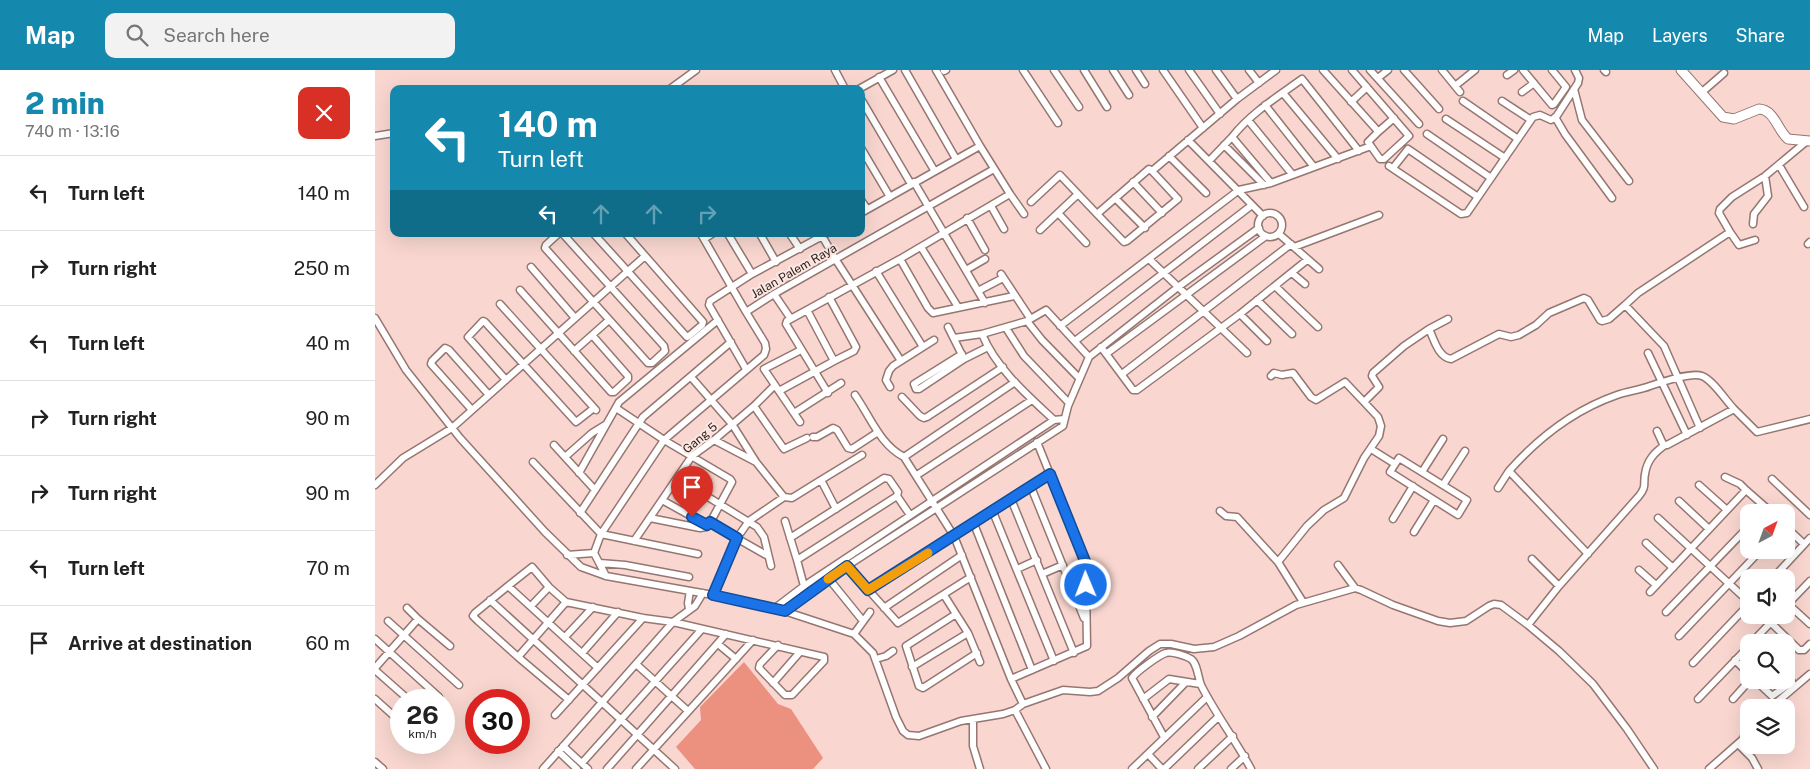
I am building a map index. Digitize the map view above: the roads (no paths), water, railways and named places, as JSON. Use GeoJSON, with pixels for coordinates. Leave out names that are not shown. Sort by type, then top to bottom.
{"type":"FeatureCollection","features":[{"type":"Feature","properties":{"kind":"street"},"geometry":{"type":"LineString","coordinates":[[676,85],[697,70]]}},
{"type":"Feature","properties":{"kind":"street"},"geometry":{"type":"LineString","coordinates":[[835,70],[843,85]]}},
{"type":"Feature","properties":{"kind":"street"},"geometry":{"type":"LineString","coordinates":[[865,86],[893,70]]}},
{"type":"Feature","properties":{"kind":"street"},"geometry":{"type":"LineString","coordinates":[[905,70],[956,158]]}},
{"type":"Feature","properties":{"kind":"street"},"geometry":{"type":"LineString","coordinates":[[936,70],[979,146],[1024,214]]}},
{"type":"Feature","properties":{"kind":"street"},"geometry":{"type":"LineString","coordinates":[[1023,70],[1058,123]]}},
{"type":"Feature","properties":{"kind":"street"},"geometry":{"type":"LineString","coordinates":[[1054,70],[1079,107]]}},
{"type":"Feature","properties":{"kind":"street"},"geometry":{"type":"LineString","coordinates":[[1084,70],[1107,107]]}},
{"type":"Feature","properties":{"kind":"street"},"geometry":{"type":"LineString","coordinates":[[1113,70],[1129,95]]}},
{"type":"Feature","properties":{"kind":"street"},"geometry":{"type":"LineString","coordinates":[[1136,70],[1145,84]]}},
{"type":"Feature","properties":{"kind":"street"},"geometry":{"type":"LineString","coordinates":[[1163,70],[1203,128]]}},
{"type":"Feature","properties":{"kind":"street"},"geometry":{"type":"LineString","coordinates":[[1189,70],[1220,114]]}},
{"type":"Feature","properties":{"kind":"street"},"geometry":{"type":"LineString","coordinates":[[1216,70],[1237,100]]}},
{"type":"Feature","properties":{"kind":"street"},"geometry":{"type":"LineString","coordinates":[[1249,70],[1259,83]]}},
{"type":"Feature","properties":{"kind":"street"},"geometry":{"type":"LineString","coordinates":[[1152,171],[1237,100],[1277,70]]}},
{"type":"Feature","properties":{"kind":"street"},"geometry":{"type":"LineString","coordinates":[[1323,70],[1378,132]]}},
{"type":"Feature","properties":{"kind":"street"},"geometry":{"type":"LineString","coordinates":[[1352,70],[1409,134],[1409,138],[1383,159],[1380,159],[1368,141],[1394,118]]}},
{"type":"Feature","properties":{"kind":"street"},"geometry":{"type":"LineString","coordinates":[[1371,70],[1419,124]]}},
{"type":"Feature","properties":{"kind":"street"},"geometry":{"type":"LineString","coordinates":[[1378,78],[1388,70]]}},
{"type":"Feature","properties":{"kind":"street"},"geometry":{"type":"LineString","coordinates":[[1405,70],[1439,109]]}},
{"type":"Feature","properties":{"kind":"street"},"geometry":{"type":"LineString","coordinates":[[1442,70],[1460,92]]}},
{"type":"Feature","properties":{"kind":"street"},"geometry":{"type":"LineString","coordinates":[[1455,86],[1475,70]]}},
{"type":"Feature","properties":{"kind":"street"},"geometry":{"type":"LineString","coordinates":[[1507,75],[1514,70]]}},
{"type":"Feature","properties":{"kind":"street"},"geometry":{"type":"LineString","coordinates":[[1523,70],[1551,104],[1554,104],[1566,87],[1552,70]]}},
{"type":"Feature","properties":{"kind":"street"},"geometry":{"type":"LineString","coordinates":[[1478,197],[1408,149],[1391,167],[1461,214],[1467,214],[1531,120],[1537,115],[1551,120],[1555,117],[1579,80],[1575,70]]}},
{"type":"Feature","properties":{"kind":"street"},"geometry":{"type":"LineString","coordinates":[[1681,70],[1726,118],[1734,119],[1763,109],[1770,113],[1788,139],[1809,141]]}},
{"type":"Feature","properties":{"kind":"street"},"geometry":{"type":"LineString","coordinates":[[1701,93],[1723,73]]}},
{"type":"Feature","properties":{"kind":"street"},"geometry":{"type":"LineString","coordinates":[[879,78],[934,170]]}},
{"type":"Feature","properties":{"kind":"street"},"geometry":{"type":"LineString","coordinates":[[1209,161],[1248,120],[1302,79],[1359,151]]}},
{"type":"Feature","properties":{"kind":"street"},"geometry":{"type":"LineString","coordinates":[[1522,92],[1534,83]]}},
{"type":"Feature","properties":{"kind":"street"},"geometry":{"type":"LineString","coordinates":[[1351,102],[1367,88]]}},
{"type":"Feature","properties":{"kind":"street"},"geometry":{"type":"LineString","coordinates":[[1574,89],[1582,120],[1629,181]]}},
{"type":"Feature","properties":{"kind":"street"},"geometry":{"type":"LineString","coordinates":[[1283,93],[1337,159]]}},
{"type":"Feature","properties":{"kind":"street"},"geometry":{"type":"LineString","coordinates":[[1463,101],[1518,139]]}},
{"type":"Feature","properties":{"kind":"street"},"geometry":{"type":"LineString","coordinates":[[1502,101],[1531,120]]}},
{"type":"Feature","properties":{"kind":"street"},"geometry":{"type":"LineString","coordinates":[[865,106],[944,232],[985,303]]}},
{"type":"Feature","properties":{"kind":"street"},"geometry":{"type":"LineString","coordinates":[[1265,106],[1314,167]]}},
{"type":"Feature","properties":{"kind":"street"},"geometry":{"type":"LineString","coordinates":[[1555,117],[1565,134],[1612,198]]}},
{"type":"Feature","properties":{"kind":"street"},"geometry":{"type":"LineString","coordinates":[[1446,118],[1505,158]]}},
{"type":"Feature","properties":{"kind":"street"},"geometry":{"type":"LineString","coordinates":[[1248,120],[1292,174]]}},
{"type":"Feature","properties":{"kind":"street"},"geometry":{"type":"LineString","coordinates":[[375,136],[390,134]]}},
{"type":"Feature","properties":{"kind":"street"},"geometry":{"type":"LineString","coordinates":[[1427,134],[1491,178]]}},
{"type":"Feature","properties":{"kind":"street"},"geometry":{"type":"LineString","coordinates":[[1232,137],[1268,184]]}},
{"type":"Feature","properties":{"kind":"street"},"geometry":{"type":"LineString","coordinates":[[1188,140],[1263,216]]}},
{"type":"Feature","properties":{"kind":"street"},"geometry":{"type":"LineString","coordinates":[[1755,240],[1739,245],[1719,213],[1720,209],[1731,196],[1765,176],[1809,141]]}},
{"type":"Feature","properties":{"kind":"street"},"geometry":{"type":"LineString","coordinates":[[1224,144],[1268,184]]}},
{"type":"Feature","properties":{"kind":"street"},"geometry":{"type":"LineString","coordinates":[[865,210],[979,146]]}},
{"type":"Feature","properties":{"kind":"street"},"geometry":{"type":"LineString","coordinates":[[1060,326],[1239,190],[1268,184],[1371,146]]}},
{"type":"Feature","properties":{"kind":"street"},"geometry":{"type":"LineString","coordinates":[[865,155],[890,197]]}},
{"type":"Feature","properties":{"kind":"street"},"geometry":{"type":"LineString","coordinates":[[1169,156],[1206,193]]}},
{"type":"Feature","properties":{"kind":"street"},"geometry":{"type":"LineString","coordinates":[[1779,165],[1804,207]]}},
{"type":"Feature","properties":{"kind":"street","name":"Jalan Palem Raya"},"geometry":{"type":"LineString","coordinates":[[757,360],[764,355],[766,346],[746,312],[774,294],[994,169]]}},
{"type":"Feature","properties":{"kind":"street"},"geometry":{"type":"LineString","coordinates":[[1031,202],[1060,175],[1123,242],[1127,242],[1178,198],[1149,169],[1097,214]]}},
{"type":"Feature","properties":{"kind":"street"},"geometry":{"type":"LineString","coordinates":[[1753,224],[1754,214],[1768,196],[1765,176]]}},
{"type":"Feature","properties":{"kind":"street"},"geometry":{"type":"LineString","coordinates":[[1133,182],[1162,213]]}},
{"type":"Feature","properties":{"kind":"street"},"geometry":{"type":"LineString","coordinates":[[827,393],[786,324],[791,319],[900,259],[1010,194]]}},
{"type":"Feature","properties":{"kind":"street"},"geometry":{"type":"LineString","coordinates":[[1040,230],[1078,194]]}},
{"type":"Feature","properties":{"kind":"street"},"geometry":{"type":"LineString","coordinates":[[1115,198],[1145,228]]}},
{"type":"Feature","properties":{"kind":"street"},"geometry":{"type":"LineString","coordinates":[[1075,341],[1252,205]]}},
{"type":"Feature","properties":{"kind":"street"},"geometry":{"type":"LineString","coordinates":[[991,206],[1004,229]]}},
{"type":"Feature","properties":{"kind":"street"},"geometry":{"type":"LineString","coordinates":[[1058,213],[1086,243]]}},
{"type":"Feature","properties":{"kind":"street"},"geometry":{"type":"LineString","coordinates":[[1272,213],[1277,215],[1283,225],[1279,234],[1272,237],[1262,233],[1259,228],[1259,222],[1263,216],[1272,213]]}},
{"type":"Feature","properties":{"kind":"street"},"geometry":{"type":"LineString","coordinates":[[1122,374],[1292,245],[1379,215]]}},
{"type":"Feature","properties":{"kind":"street"},"geometry":{"type":"LineString","coordinates":[[967,218],[985,250]]}},
{"type":"Feature","properties":{"kind":"street"},"geometry":{"type":"LineString","coordinates":[[775,608],[804,586],[829,579],[1063,426],[1069,403],[1089,357],[1259,228]]}},
{"type":"Feature","properties":{"kind":"street"},"geometry":{"type":"LineString","coordinates":[[1429,329],[1439,350],[1445,357],[1451,359],[1496,335],[1501,334],[1511,338],[1519,335],[1536,325],[1549,313],[1584,298],[1588,300],[1602,322],[1609,319],[1638,293],[1730,232]]}},
{"type":"Feature","properties":{"kind":"street"},"geometry":{"type":"LineString","coordinates":[[1279,234],[1319,269]]}},
{"type":"Feature","properties":{"kind":"street"},"geometry":{"type":"LineString","coordinates":[[1106,354],[1267,236]]}},
{"type":"Feature","properties":{"kind":"street"},"geometry":{"type":"LineString","coordinates":[[555,237],[545,248],[609,320],[645,365],[652,363],[665,349],[566,237]]}},
{"type":"Feature","properties":{"kind":"street"},"geometry":{"type":"LineString","coordinates":[[597,237],[687,336],[702,325],[702,319],[628,237]]}},
{"type":"Feature","properties":{"kind":"street"},"geometry":{"type":"LineString","coordinates":[[704,237],[746,312]]}},
{"type":"Feature","properties":{"kind":"street"},"geometry":{"type":"LineString","coordinates":[[730,237],[752,274]]}},
{"type":"Feature","properties":{"kind":"street"},"geometry":{"type":"LineString","coordinates":[[762,237],[776,262]]}},
{"type":"Feature","properties":{"kind":"street"},"geometry":{"type":"LineString","coordinates":[[792,237],[799,249]]}},
{"type":"Feature","properties":{"kind":"street"},"geometry":{"type":"LineString","coordinates":[[746,369],[709,302],[752,274],[818,237]]}},
{"type":"Feature","properties":{"kind":"street"},"geometry":{"type":"LineString","coordinates":[[824,237],[851,285],[901,361]]}},
{"type":"Feature","properties":{"kind":"street"},"geometry":{"type":"LineString","coordinates":[[921,247],[958,307]]}},
{"type":"Feature","properties":{"kind":"street"},"geometry":{"type":"LineString","coordinates":[[375,485],[403,458],[452,428],[645,256]]}},
{"type":"Feature","properties":{"kind":"street"},"geometry":{"type":"LineString","coordinates":[[1149,258],[1247,354]]}},
{"type":"Feature","properties":{"kind":"street"},"geometry":{"type":"LineString","coordinates":[[900,259],[930,311],[936,312],[1014,296]]}},
{"type":"Feature","properties":{"kind":"street"},"geometry":{"type":"LineString","coordinates":[[965,270],[985,259]]}},
{"type":"Feature","properties":{"kind":"street"},"geometry":{"type":"LineString","coordinates":[[1101,347],[1133,390],[1137,390],[1240,314],[1307,260]]}},
{"type":"Feature","properties":{"kind":"street"},"geometry":{"type":"LineString","coordinates":[[531,267],[575,318]]}},
{"type":"Feature","properties":{"kind":"street"},"geometry":{"type":"LineString","coordinates":[[876,271],[923,347]]}},
{"type":"Feature","properties":{"kind":"street"},"geometry":{"type":"LineString","coordinates":[[1292,273],[1305,284]]}},
{"type":"Feature","properties":{"kind":"street"},"geometry":{"type":"LineString","coordinates":[[978,291],[1002,276],[1042,340],[1079,378]]}},
{"type":"Feature","properties":{"kind":"street"},"geometry":{"type":"LineString","coordinates":[[1275,286],[1318,327]]}},
{"type":"Feature","properties":{"kind":"street"},"geometry":{"type":"LineString","coordinates":[[520,290],[611,392],[615,392],[629,376],[592,335]]}},
{"type":"Feature","properties":{"kind":"street"},"geometry":{"type":"LineString","coordinates":[[774,294],[791,319]]}},
{"type":"Feature","properties":{"kind":"street"},"geometry":{"type":"LineString","coordinates":[[779,391],[854,351],[856,347],[829,297]]}},
{"type":"Feature","properties":{"kind":"street"},"geometry":{"type":"LineString","coordinates":[[1257,300],[1292,334]]}},
{"type":"Feature","properties":{"kind":"street"},"geometry":{"type":"LineString","coordinates":[[500,304],[595,409],[576,422],[483,322],[468,337],[506,380]]}},
{"type":"Feature","properties":{"kind":"street"},"geometry":{"type":"LineString","coordinates":[[1625,305],[1664,346],[1700,428]]}},
{"type":"Feature","properties":{"kind":"street"},"geometry":{"type":"LineString","coordinates":[[807,310],[834,361]]}},
{"type":"Feature","properties":{"kind":"street"},"geometry":{"type":"LineString","coordinates":[[954,338],[1006,328],[1029,320],[1046,310],[1089,357]]}},
{"type":"Feature","properties":{"kind":"street"},"geometry":{"type":"LineString","coordinates":[[1240,314],[1267,341]]}},
{"type":"Feature","properties":{"kind":"street"},"geometry":{"type":"LineString","coordinates":[[375,318],[406,370],[452,428],[567,555],[585,570],[606,576],[775,608],[854,634],[868,646],[876,659],[886,692],[905,733],[911,736],[919,736],[973,719],[1003,714],[1015,710],[1023,704],[1063,690],[1098,691],[1118,678],[1154,647],[1167,643],[1185,648],[1200,649],[1225,642],[1303,602],[1355,588],[1393,606],[1438,621],[1450,623],[1472,618],[1489,606],[1497,604],[1509,611],[1559,651],[1593,684],[1654,769]]}},
{"type":"Feature","properties":{"kind":"street"},"geometry":{"type":"LineString","coordinates":[[574,351],[609,320]]}},
{"type":"Feature","properties":{"kind":"street"},"geometry":{"type":"LineString","coordinates":[[579,473],[619,402],[718,320]]}},
{"type":"Feature","properties":{"kind":"street"},"geometry":{"type":"LineString","coordinates":[[1364,402],[1379,387],[1372,376],[1373,373],[1404,346],[1429,329],[1448,320]]}},
{"type":"Feature","properties":{"kind":"street"},"geometry":{"type":"LineString","coordinates":[[947,327],[963,357]]}},
{"type":"Feature","properties":{"kind":"street"},"geometry":{"type":"LineString","coordinates":[[1006,328],[1024,356],[1069,403]]}},
{"type":"Feature","properties":{"kind":"street"},"geometry":{"type":"LineString","coordinates":[[982,334],[988,347],[1015,382],[1054,420]]}},
{"type":"Feature","properties":{"kind":"street"},"geometry":{"type":"LineString","coordinates":[[891,387],[887,380],[887,375],[893,366],[934,340]]}},
{"type":"Feature","properties":{"kind":"street"},"geometry":{"type":"LineString","coordinates":[[580,512],[639,422],[651,409],[731,342]]}},
{"type":"Feature","properties":{"kind":"street"},"geometry":{"type":"LineString","coordinates":[[963,357],[916,389],[914,385],[963,357],[988,347]]}},
{"type":"Feature","properties":{"kind":"street"},"geometry":{"type":"LineString","coordinates":[[471,410],[431,364],[445,348],[449,350],[489,395]]}},
{"type":"Feature","properties":{"kind":"street"},"geometry":{"type":"LineString","coordinates":[[764,369],[801,350]]}},
{"type":"Feature","properties":{"kind":"street"},"geometry":{"type":"LineString","coordinates":[[1647,353],[1687,435]]}},
{"type":"Feature","properties":{"kind":"street"},"geometry":{"type":"LineString","coordinates":[[594,553],[601,534],[664,440],[757,360],[800,422]]}},
{"type":"Feature","properties":{"kind":"street"},"geometry":{"type":"LineString","coordinates":[[902,398],[924,418],[1003,367]]}},
{"type":"Feature","properties":{"kind":"street"},"geometry":{"type":"LineString","coordinates":[[1271,376],[1274,373],[1282,376],[1293,373],[1311,397],[1317,400],[1345,382],[1378,417],[1381,426],[1381,433],[1364,458],[1344,498],[1324,510],[1307,526],[1278,562]]}},
{"type":"Feature","properties":{"kind":"street"},"geometry":{"type":"LineString","coordinates":[[1498,488],[1509,471],[1542,438],[1567,418],[1618,394],[1679,378],[1695,375],[1704,377],[1757,432],[1810,419]]}},
{"type":"Feature","properties":{"kind":"street"},"geometry":{"type":"LineString","coordinates":[[691,376],[733,424],[756,462],[784,497]]}},
{"type":"Feature","properties":{"kind":"street"},"geometry":{"type":"LineString","coordinates":[[904,457],[1015,382]]}},
{"type":"Feature","properties":{"kind":"street"},"geometry":{"type":"LineString","coordinates":[[794,413],[841,383]]}},
{"type":"Feature","properties":{"kind":"street","name":"Gang 5"},"geometry":{"type":"LineString","coordinates":[[634,541],[692,456],[733,424],[774,386]]}},
{"type":"Feature","properties":{"kind":"street"},"geometry":{"type":"LineString","coordinates":[[855,395],[878,432],[891,448],[904,457],[917,475],[955,536],[1011,679],[1023,704]]}},
{"type":"Feature","properties":{"kind":"street"},"geometry":{"type":"LineString","coordinates":[[917,475],[1033,400]]}},
{"type":"Feature","properties":{"kind":"street"},"geometry":{"type":"LineString","coordinates":[[754,406],[784,449],[817,437],[833,428],[837,430],[848,448],[852,449],[878,432]]}},
{"type":"Feature","properties":{"kind":"street"},"geometry":{"type":"LineString","coordinates":[[617,408],[664,440],[731,480],[732,484],[709,524],[700,528],[650,518]]}},
{"type":"Feature","properties":{"kind":"street"},"geometry":{"type":"LineString","coordinates":[[1528,625],[1559,586],[1644,490],[1645,473],[1649,462],[1658,450],[1734,409]]}},
{"type":"Feature","properties":{"kind":"street"},"geometry":{"type":"LineString","coordinates":[[785,611],[818,582],[910,515],[1054,420],[1064,419]]}},
{"type":"Feature","properties":{"kind":"street"},"geometry":{"type":"LineString","coordinates":[[565,457],[592,433],[606,424]]}},
{"type":"Feature","properties":{"kind":"street"},"geometry":{"type":"LineString","coordinates":[[1657,431],[1665,445]]}},
{"type":"Feature","properties":{"kind":"street"},"geometry":{"type":"LineString","coordinates":[[1422,472],[1443,439]]}},
{"type":"Feature","properties":{"kind":"street"},"geometry":{"type":"LineString","coordinates":[[714,440],[756,462]]}},
{"type":"Feature","properties":{"kind":"street"},"geometry":{"type":"LineString","coordinates":[[1011,679],[1054,662],[1087,646],[1086,585],[1090,575],[1037,442]]}},
{"type":"Feature","properties":{"kind":"street"},"geometry":{"type":"LineString","coordinates":[[554,445],[595,490]]}},
{"type":"Feature","properties":{"kind":"street"},"geometry":{"type":"LineString","coordinates":[[1371,449],[1395,464]]}},
{"type":"Feature","properties":{"kind":"street"},"geometry":{"type":"LineString","coordinates":[[1443,485],[1465,451]]}},
{"type":"Feature","properties":{"kind":"street"},"geometry":{"type":"LineString","coordinates":[[713,595],[737,538],[749,521],[784,497],[793,497],[862,455]]}},
{"type":"Feature","properties":{"kind":"street"},"geometry":{"type":"LineString","coordinates":[[1399,458],[1467,500],[1458,514],[1390,472],[1395,464],[1399,458]]}},
{"type":"Feature","properties":{"kind":"street"},"geometry":{"type":"LineString","coordinates":[[533,462],[601,534],[698,554]]}},
{"type":"Feature","properties":{"kind":"street"},"geometry":{"type":"LineString","coordinates":[[1509,471],[1588,554]]}},
{"type":"Feature","properties":{"kind":"street"},"geometry":{"type":"LineString","coordinates":[[868,590],[1050,474]]}},
{"type":"Feature","properties":{"kind":"street"},"geometry":{"type":"LineString","coordinates":[[1725,477],[1740,484],[1759,504]]}},
{"type":"Feature","properties":{"kind":"street"},"geometry":{"type":"LineString","coordinates":[[677,478],[755,524],[762,533],[771,566]]}},
{"type":"Feature","properties":{"kind":"street"},"geometry":{"type":"LineString","coordinates":[[790,538],[886,478],[897,491],[897,496],[910,515]]}},
{"type":"Feature","properties":{"kind":"street"},"geometry":{"type":"LineString","coordinates":[[1772,479],[1810,514]]}},
{"type":"Feature","properties":{"kind":"street"},"geometry":{"type":"LineString","coordinates":[[821,480],[836,508]]}},
{"type":"Feature","properties":{"kind":"street"},"geometry":{"type":"LineString","coordinates":[[1699,485],[1727,510]]}},
{"type":"Feature","properties":{"kind":"street"},"geometry":{"type":"LineString","coordinates":[[1393,519],[1413,486]]}},
{"type":"Feature","properties":{"kind":"street"},"geometry":{"type":"LineString","coordinates":[[1031,487],[1086,622]]}},
{"type":"Feature","properties":{"kind":"street"},"geometry":{"type":"LineString","coordinates":[[1650,592],[1746,490]]}},
{"type":"Feature","properties":{"kind":"street"},"geometry":{"type":"LineString","coordinates":[[797,560],[897,496]]}},
{"type":"Feature","properties":{"kind":"street"},"geometry":{"type":"LineString","coordinates":[[661,500],[737,538],[768,556]]}},
{"type":"Feature","properties":{"kind":"street"},"geometry":{"type":"LineString","coordinates":[[1011,500],[1074,652]]}},
{"type":"Feature","properties":{"kind":"street"},"geometry":{"type":"LineString","coordinates":[[1414,532],[1434,500]]}},
{"type":"Feature","properties":{"kind":"street"},"geometry":{"type":"LineString","coordinates":[[1679,501],[1709,529]]}},
{"type":"Feature","properties":{"kind":"street"},"geometry":{"type":"LineString","coordinates":[[1220,511],[1226,516],[1237,517],[1278,562],[1303,602]]}},
{"type":"Feature","properties":{"kind":"street"},"geometry":{"type":"LineString","coordinates":[[993,512],[1054,662]]}},
{"type":"Feature","properties":{"kind":"street"},"geometry":{"type":"LineString","coordinates":[[1659,518],[1740,594]]}},
{"type":"Feature","properties":{"kind":"street"},"geometry":{"type":"LineString","coordinates":[[785,521],[804,586]]}},
{"type":"Feature","properties":{"kind":"street"},"geometry":{"type":"LineString","coordinates":[[974,524],[1032,670]]}},
{"type":"Feature","properties":{"kind":"street"},"geometry":{"type":"LineString","coordinates":[[1666,612],[1740,535]]}},
{"type":"Feature","properties":{"kind":"street"},"geometry":{"type":"LineString","coordinates":[[1795,536],[1804,544]]}},
{"type":"Feature","properties":{"kind":"street"},"geometry":{"type":"LineString","coordinates":[[1781,569],[1810,538]]}},
{"type":"Feature","properties":{"kind":"street"},"geometry":{"type":"LineString","coordinates":[[1646,543],[1673,568]]}},
{"type":"Feature","properties":{"kind":"street"},"geometry":{"type":"LineString","coordinates":[[567,555],[594,553]]}},
{"type":"Feature","properties":{"kind":"street"},"geometry":{"type":"LineString","coordinates":[[594,553],[606,576]]}},
{"type":"Feature","properties":{"kind":"street"},"geometry":{"type":"LineString","coordinates":[[884,608],[962,555]]}},
{"type":"Feature","properties":{"kind":"street"},"geometry":{"type":"LineString","coordinates":[[1532,558],[1559,586]]}},
{"type":"Feature","properties":{"kind":"street"},"geometry":{"type":"LineString","coordinates":[[1679,636],[1752,559]]}},
{"type":"Feature","properties":{"kind":"street"},"geometry":{"type":"LineString","coordinates":[[1017,569],[1037,560]]}},
{"type":"Feature","properties":{"kind":"street"},"geometry":{"type":"LineString","coordinates":[[600,563],[625,565],[689,577]]}},
{"type":"Feature","properties":{"kind":"street"},"geometry":{"type":"LineString","coordinates":[[1042,574],[1063,565]]}},
{"type":"Feature","properties":{"kind":"street"},"geometry":{"type":"LineString","coordinates":[[1338,565],[1355,588]]}},
{"type":"Feature","properties":{"kind":"street"},"geometry":{"type":"LineString","coordinates":[[847,566],[896,622],[899,623],[971,577]]}},
{"type":"Feature","properties":{"kind":"street"},"geometry":{"type":"LineString","coordinates":[[569,700],[473,616],[532,567],[549,587],[566,602],[643,618],[673,622],[777,645],[823,657],[824,660],[793,695],[785,695],[759,667],[777,645]]}},
{"type":"Feature","properties":{"kind":"street"},"geometry":{"type":"LineString","coordinates":[[1639,570],[1656,585]]}},
{"type":"Feature","properties":{"kind":"street"},"geometry":{"type":"LineString","coordinates":[[829,579],[863,621]]}},
{"type":"Feature","properties":{"kind":"street"},"geometry":{"type":"LineString","coordinates":[[1795,597],[1810,581]]}},
{"type":"Feature","properties":{"kind":"street"},"geometry":{"type":"LineString","coordinates":[[508,586],[583,652],[598,668]]}},
{"type":"Feature","properties":{"kind":"street"},"geometry":{"type":"LineString","coordinates":[[531,606],[549,587]]}},
{"type":"Feature","properties":{"kind":"street"},"geometry":{"type":"LineString","coordinates":[[689,609],[690,591]]}},
{"type":"Feature","properties":{"kind":"street"},"geometry":{"type":"LineString","coordinates":[[543,769],[673,622],[697,603],[703,593]]}},
{"type":"Feature","properties":{"kind":"street"},"geometry":{"type":"LineString","coordinates":[[944,595],[967,633],[980,662]]}},
{"type":"Feature","properties":{"kind":"street"},"geometry":{"type":"LineString","coordinates":[[490,600],[583,684],[671,768]]}},
{"type":"Feature","properties":{"kind":"street"},"geometry":{"type":"LineString","coordinates":[[518,657],[566,602]]}},
{"type":"Feature","properties":{"kind":"street"},"geometry":{"type":"LineString","coordinates":[[565,637],[593,607]]}},
{"type":"Feature","properties":{"kind":"street"},"geometry":{"type":"LineString","coordinates":[[407,608],[450,646]]}},
{"type":"Feature","properties":{"kind":"street"},"geometry":{"type":"LineString","coordinates":[[1795,611],[1809,621]]}},
{"type":"Feature","properties":{"kind":"street"},"geometry":{"type":"LineString","coordinates":[[583,652],[618,612]]}},
{"type":"Feature","properties":{"kind":"street"},"geometry":{"type":"LineString","coordinates":[[854,634],[870,612]]}},
{"type":"Feature","properties":{"kind":"street"},"geometry":{"type":"LineString","coordinates":[[1693,662],[1740,612]]}},
{"type":"Feature","properties":{"kind":"street"},"geometry":{"type":"LineString","coordinates":[[956,614],[906,646],[919,686],[923,688],[977,653]]}},
{"type":"Feature","properties":{"kind":"street"},"geometry":{"type":"LineString","coordinates":[[555,715],[643,618]]}},
{"type":"Feature","properties":{"kind":"street"},"geometry":{"type":"LineString","coordinates":[[397,689],[375,669],[419,619]]}},
{"type":"Feature","properties":{"kind":"street"},"geometry":{"type":"LineString","coordinates":[[388,621],[459,685]]}},
{"type":"Feature","properties":{"kind":"street"},"geometry":{"type":"LineString","coordinates":[[1760,634],[1769,624]]}},
{"type":"Feature","properties":{"kind":"street"},"geometry":{"type":"LineString","coordinates":[[1773,624],[1800,651],[1810,644]]}},
{"type":"Feature","properties":{"kind":"street"},"geometry":{"type":"LineString","coordinates":[[582,763],[702,629]]}},
{"type":"Feature","properties":{"kind":"street"},"geometry":{"type":"LineString","coordinates":[[912,667],[967,633]]}},
{"type":"Feature","properties":{"kind":"street"},"geometry":{"type":"LineString","coordinates":[[607,769],[726,634]]}},
{"type":"Feature","properties":{"kind":"street"},"geometry":{"type":"LineString","coordinates":[[375,639],[430,689]]}},
{"type":"Feature","properties":{"kind":"street"},"geometry":{"type":"LineString","coordinates":[[636,769],[753,640]]}},
{"type":"Feature","properties":{"kind":"street"},"geometry":{"type":"LineString","coordinates":[[718,644],[736,659]]}},
{"type":"Feature","properties":{"kind":"street"},"geometry":{"type":"LineString","coordinates":[[1164,737],[1132,680],[1133,676],[1163,654],[1173,653],[1185,648]]}},
{"type":"Feature","properties":{"kind":"street"},"geometry":{"type":"LineString","coordinates":[[876,659],[886,656],[893,651]]}},
{"type":"Feature","properties":{"kind":"street"},"geometry":{"type":"LineString","coordinates":[[773,683],[800,652]]}},
{"type":"Feature","properties":{"kind":"street"},"geometry":{"type":"LineString","coordinates":[[1173,653],[1193,661],[1200,684],[1219,717],[1233,736],[1251,769]]}},
{"type":"Feature","properties":{"kind":"street"},"geometry":{"type":"LineString","coordinates":[[1697,699],[1740,655]]}},
{"type":"Feature","properties":{"kind":"street"},"geometry":{"type":"LineString","coordinates":[[1735,660],[1740,665]]}},
{"type":"Feature","properties":{"kind":"street"},"geometry":{"type":"LineString","coordinates":[[636,664],[689,711]]}},
{"type":"Feature","properties":{"kind":"street"},"geometry":{"type":"LineString","coordinates":[[1781,699],[1810,674]]}},
{"type":"Feature","properties":{"kind":"street"},"geometry":{"type":"LineString","coordinates":[[1143,699],[1169,679],[1200,684]]}},
{"type":"Feature","properties":{"kind":"street"},"geometry":{"type":"LineString","coordinates":[[1153,717],[1186,682]]}},
{"type":"Feature","properties":{"kind":"street"},"geometry":{"type":"LineString","coordinates":[[1733,698],[1742,689]]}},
{"type":"Feature","properties":{"kind":"street"},"geometry":{"type":"LineString","coordinates":[[1765,689],[1772,696],[1782,689]]}},
{"type":"Feature","properties":{"kind":"street"},"geometry":{"type":"LineString","coordinates":[[1132,769],[1207,697]]}},
{"type":"Feature","properties":{"kind":"street"},"geometry":{"type":"LineString","coordinates":[[375,699],[390,712]]}},
{"type":"Feature","properties":{"kind":"street"},"geometry":{"type":"LineString","coordinates":[[1015,710],[1046,769]]}},
{"type":"Feature","properties":{"kind":"street"},"geometry":{"type":"LineString","coordinates":[[1148,754],[1163,769],[1219,717]]}},
{"type":"Feature","properties":{"kind":"street"},"geometry":{"type":"LineString","coordinates":[[973,719],[973,746],[980,769]]}},
{"type":"Feature","properties":{"kind":"street"},"geometry":{"type":"LineString","coordinates":[[1198,769],[1233,736]]}},
{"type":"Feature","properties":{"kind":"street"},"geometry":{"type":"LineString","coordinates":[[1709,769],[1740,741]]}},
{"type":"Feature","properties":{"kind":"street"},"geometry":{"type":"LineString","coordinates":[[1738,744],[1752,758],[1759,769]]}},
{"type":"Feature","properties":{"kind":"street"},"geometry":{"type":"LineString","coordinates":[[561,749],[589,769]]}},
{"type":"Feature","properties":{"kind":"street"},"geometry":{"type":"LineString","coordinates":[[561,749],[577,769]]}},
{"type":"Feature","properties":{"kind":"street"},"geometry":{"type":"LineString","coordinates":[[1231,769],[1245,756]]}},
{"type":"Feature","properties":{"kind":"street"},"geometry":{"type":"LineString","coordinates":[[375,762],[383,769]]}}]}
